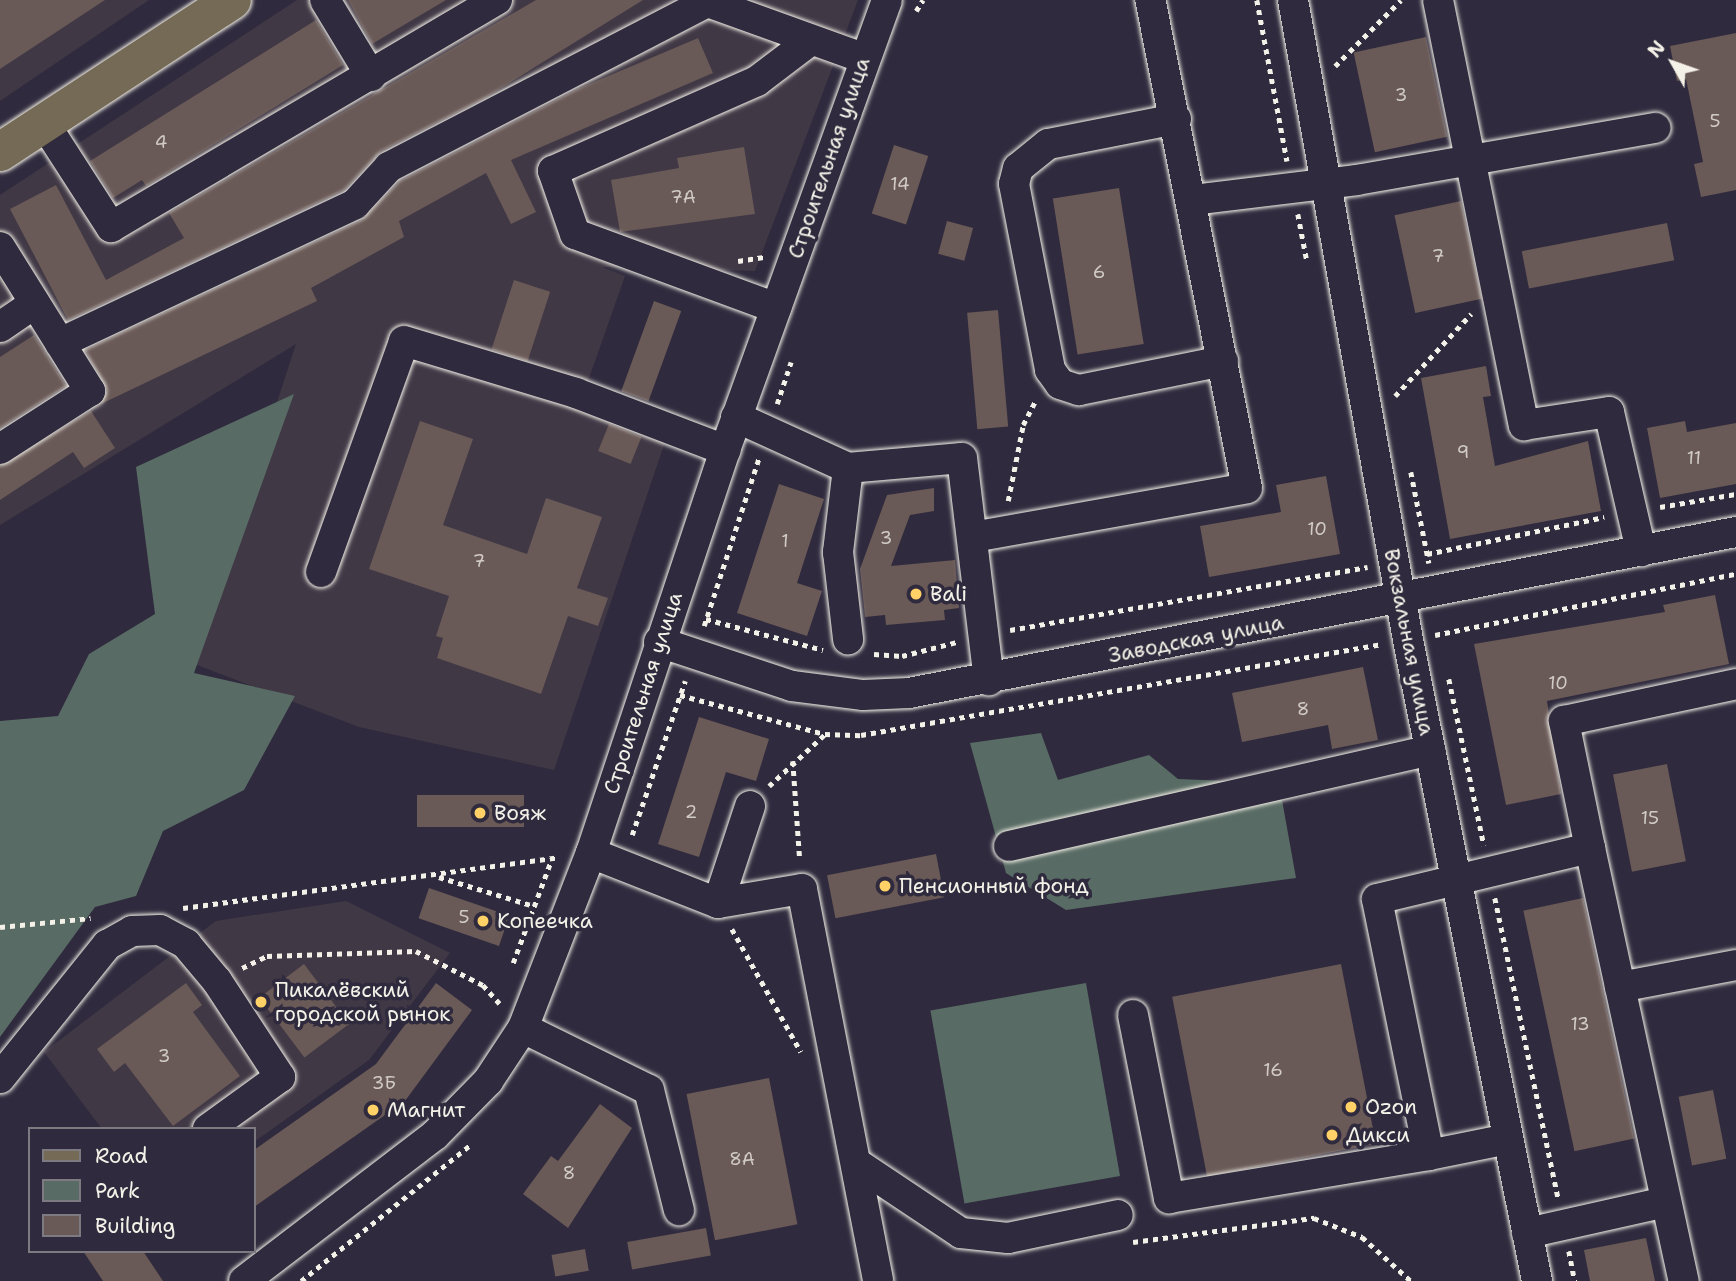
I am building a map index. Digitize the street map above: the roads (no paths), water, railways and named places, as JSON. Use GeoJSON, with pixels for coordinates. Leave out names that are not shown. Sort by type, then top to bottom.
{"type":"FeatureCollection","features":[{"type":"Feature","properties":{"kind":"main road"},"geometry":{"type":"LineString","coordinates":[[0,152],[232,0]]}},
{"type":"Feature","properties":{"kind":"street"},"geometry":{"type":"LineString","coordinates":[[325,0],[371,76]]}},
{"type":"Feature","properties":{"kind":"street"},"geometry":{"type":"LineString","coordinates":[[44,123],[111,227],[497,0]]}},
{"type":"Feature","properties":{"kind":"street","name":"Строительная улица"},"geometry":{"type":"LineString","coordinates":[[244,1281],[435,1135],[488,1081],[523,1028],[591,853],[736,417],[863,58],[887,0]]}},
{"type":"Feature","properties":{"kind":"street"},"geometry":{"type":"LineString","coordinates":[[985,534],[1247,488],[1176,119],[1150,0]]}},
{"type":"Feature","properties":{"kind":"street","name":"Вокзальная улица"},"geometry":{"type":"LineString","coordinates":[[1293,0],[1400,598],[1537,1281]]}},
{"type":"Feature","properties":{"kind":"street"},"geometry":{"type":"LineString","coordinates":[[1437,0],[1473,157],[1524,425],[1609,412],[1641,551]]}},
{"type":"Feature","properties":{"kind":"street"},"geometry":{"type":"LineString","coordinates":[[60,343],[355,204],[389,167],[703,2],[807,43],[863,58]]}},
{"type":"Feature","properties":{"kind":"street"},"geometry":{"type":"LineString","coordinates":[[776,308],[575,234],[553,171],[757,81],[807,43]]}},
{"type":"Feature","properties":{"kind":"street"},"geometry":{"type":"LineString","coordinates":[[1176,119],[1048,144],[1018,168],[1014,184],[1050,370],[1060,384],[1079,390],[1223,361]]}},
{"type":"Feature","properties":{"kind":"street"},"geometry":{"type":"LineString","coordinates":[[1192,200],[1656,128]]}},
{"type":"Feature","properties":{"kind":"street"},"geometry":{"type":"LineString","coordinates":[[0,247],[90,391],[0,449]]}},
{"type":"Feature","properties":{"kind":"street"},"geometry":{"type":"LineString","coordinates":[[0,327],[35,303]]}},
{"type":"Feature","properties":{"kind":"street"},"geometry":{"type":"LineString","coordinates":[[321,572],[404,341],[576,393],[725,450]]}},
{"type":"Feature","properties":{"kind":"street"},"geometry":{"type":"LineString","coordinates":[[736,417],[848,468],[962,458],[985,534],[985,635],[989,680]]}},
{"type":"Feature","properties":{"kind":"street"},"geometry":{"type":"LineString","coordinates":[[848,468],[838,552],[850,648]]}},
{"type":"Feature","properties":{"kind":"street","name":"Заводская улица"},"geometry":{"type":"LineString","coordinates":[[659,642],[749,676],[863,695],[989,680],[1736,532]]}},
{"type":"Feature","properties":{"kind":"street"},"geometry":{"type":"LineString","coordinates":[[1684,1281],[1564,721],[1736,684]]}},
{"type":"Feature","properties":{"kind":"street"},"geometry":{"type":"LineString","coordinates":[[1009,846],[1430,750]]}},
{"type":"Feature","properties":{"kind":"street"},"geometry":{"type":"LineString","coordinates":[[718,903],[750,806]]}},
{"type":"Feature","properties":{"kind":"street"},"geometry":{"type":"LineString","coordinates":[[1429,1155],[1377,899],[1457,883],[1590,848]]}},
{"type":"Feature","properties":{"kind":"street"},"geometry":{"type":"LineString","coordinates":[[591,853],[718,903],[802,889],[878,1281]]}},
{"type":"Feature","properties":{"kind":"street"},"geometry":{"type":"LineString","coordinates":[[0,1078],[107,945],[132,931],[160,930],[186,944],[217,981],[280,1077],[211,1127]]}},
{"type":"Feature","properties":{"kind":"street"},"geometry":{"type":"LineString","coordinates":[[1620,987],[1736,965]]}},
{"type":"Feature","properties":{"kind":"street"},"geometry":{"type":"LineString","coordinates":[[1133,1015],[1169,1198],[1429,1155],[1508,1139]]}},
{"type":"Feature","properties":{"kind":"street"},"geometry":{"type":"LineString","coordinates":[[523,1028],[649,1090],[679,1210]]}},
{"type":"Feature","properties":{"kind":"street"},"geometry":{"type":"LineString","coordinates":[[856,1163],[961,1233],[1008,1238],[1118,1215]]}},
{"type":"Feature","properties":{"kind":"street"},"geometry":{"type":"LineString","coordinates":[[1527,1233],[1666,1202]]}},
{"type":"Feature","properties":{"kind":"place","name":"Bali"},"geometry":{"type":"Point","coordinates":[916,594]}},
{"type":"Feature","properties":{"kind":"place","name":"Вояж"},"geometry":{"type":"Point","coordinates":[480,813]}},
{"type":"Feature","properties":{"kind":"place","name":"Пенсионный фонд"},"geometry":{"type":"Point","coordinates":[885,886]}},
{"type":"Feature","properties":{"kind":"place","name":"Копеечка"},"geometry":{"type":"Point","coordinates":[483,921]}},
{"type":"Feature","properties":{"kind":"place","name":"Пикалёвский городской рынок"},"geometry":{"type":"Point","coordinates":[261,1002]}},
{"type":"Feature","properties":{"kind":"place","name":"Ozon"},"geometry":{"type":"Point","coordinates":[1351,1107]}},
{"type":"Feature","properties":{"kind":"place","name":"Магнит"},"geometry":{"type":"Point","coordinates":[373,1110]}},
{"type":"Feature","properties":{"kind":"place","name":"Дикси"},"geometry":{"type":"Point","coordinates":[1332,1135]}}]}
